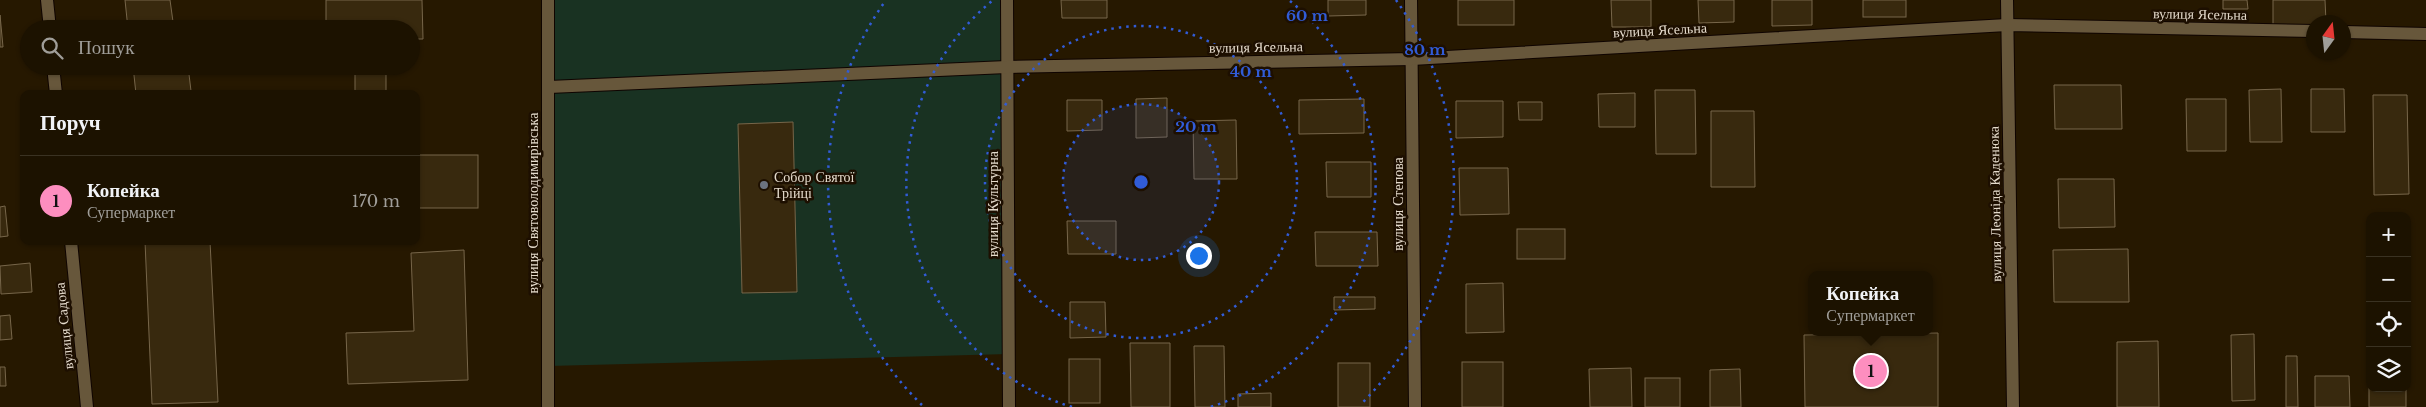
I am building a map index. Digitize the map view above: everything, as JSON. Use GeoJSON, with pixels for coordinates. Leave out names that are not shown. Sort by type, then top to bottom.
{"type":"FeatureCollection","features":[{"type":"Feature","properties":{"kind":"street"},"geometry":{"type":"LineString","coordinates":[[47,0],[49,20]]}},
{"type":"Feature","properties":{"kind":"street","name":"вулиця Святоволодимирівська"},"geometry":{"type":"LineString","coordinates":[[548,0],[548,407]]}},
{"type":"Feature","properties":{"kind":"street","name":"вулиця Культурна"},"geometry":{"type":"LineString","coordinates":[[1007,0],[1009,407]]}},
{"type":"Feature","properties":{"kind":"street","name":"вулиця Степова"},"geometry":{"type":"LineString","coordinates":[[1411,0],[1415,407]]}},
{"type":"Feature","properties":{"kind":"street","name":"вулиця Леоніда Каденюка"},"geometry":{"type":"LineString","coordinates":[[2007,0],[2013,407]]}},
{"type":"Feature","properties":{"kind":"street","name":"вулиця Ясельна"},"geometry":{"type":"LineString","coordinates":[[549,87],[1007,67],[1412,59],[2007,25],[2306,31]]}},
{"type":"Feature","properties":{"kind":"street"},"geometry":{"type":"LineString","coordinates":[[2351,32],[2426,34]]}},
{"type":"Feature","properties":{"kind":"street"},"geometry":{"type":"LineString","coordinates":[[54,75],[56,90]]}},
{"type":"Feature","properties":{"kind":"street","name":"вулиця Садова"},"geometry":{"type":"LineString","coordinates":[[71,245],[87,407]]}},
{"type":"Feature","properties":{"kind":"green space"},"geometry":{"type":"Polygon","coordinates":[[[548,0],[1007,0],[1009,354],[548,366],[548,0]]]}},
{"type":"Feature","properties":{"kind":"building"},"geometry":{"type":"Polygon","coordinates":[[[125,0],[170,0],[173,20],[127,20],[125,0]]]}},
{"type":"Feature","properties":{"kind":"building"},"geometry":{"type":"Polygon","coordinates":[[[326,0],[422,0],[423,39],[420,39],[420,20],[326,20],[326,0]]]}},
{"type":"Feature","properties":{"kind":"building"},"geometry":{"type":"Polygon","coordinates":[[[1061,0],[1107,0],[1107,18],[1062,18],[1061,0]]]}},
{"type":"Feature","properties":{"kind":"building"},"geometry":{"type":"Polygon","coordinates":[[[1328,0],[1366,0],[1366,15],[1328,16],[1328,0]]]}},
{"type":"Feature","properties":{"kind":"building"},"geometry":{"type":"Polygon","coordinates":[[[1458,0],[1514,0],[1514,25],[1458,25],[1458,0]]]}},
{"type":"Feature","properties":{"kind":"building"},"geometry":{"type":"Polygon","coordinates":[[[1611,0],[1651,0],[1651,27],[1612,27],[1611,0]]]}},
{"type":"Feature","properties":{"kind":"building"},"geometry":{"type":"Polygon","coordinates":[[[1698,0],[1734,0],[1734,22],[1699,23],[1698,0]]]}},
{"type":"Feature","properties":{"kind":"building"},"geometry":{"type":"Polygon","coordinates":[[[1772,0],[1812,0],[1812,25],[1772,26],[1772,0]]]}},
{"type":"Feature","properties":{"kind":"building"},"geometry":{"type":"Polygon","coordinates":[[[1863,0],[1906,0],[1906,17],[1863,17],[1863,0]]]}},
{"type":"Feature","properties":{"kind":"building"},"geometry":{"type":"Polygon","coordinates":[[[2223,0],[2247,0],[2248,9],[2223,9],[2223,0]]]}},
{"type":"Feature","properties":{"kind":"building"},"geometry":{"type":"Polygon","coordinates":[[[2273,0],[2325,0],[2326,15],[2306,15],[2306,29],[2273,29],[2273,0]]]}},
{"type":"Feature","properties":{"kind":"building"},"geometry":{"type":"Polygon","coordinates":[[[0,15],[3,47],[0,47],[0,15]]]}},
{"type":"Feature","properties":{"kind":"building"},"geometry":{"type":"Polygon","coordinates":[[[134,75],[189,75],[191,90],[136,90],[134,75]]]}},
{"type":"Feature","properties":{"kind":"building"},"geometry":{"type":"Polygon","coordinates":[[[355,75],[386,75],[386,90],[355,90],[355,75]]]}},
{"type":"Feature","properties":{"kind":"building"},"geometry":{"type":"Polygon","coordinates":[[[2054,85],[2121,85],[2122,129],[2055,129],[2054,85]]]}},
{"type":"Feature","properties":{"kind":"building"},"geometry":{"type":"Polygon","coordinates":[[[2281,89],[2282,142],[2250,142],[2249,90],[2281,89]]]}},
{"type":"Feature","properties":{"kind":"building"},"geometry":{"type":"Polygon","coordinates":[[[2311,89],[2344,89],[2345,132],[2311,132],[2311,89]]]}},
{"type":"Feature","properties":{"kind":"building"},"geometry":{"type":"Polygon","coordinates":[[[1655,90],[1695,90],[1696,154],[1656,154],[1655,90]]]}},
{"type":"Feature","properties":{"kind":"building"},"geometry":{"type":"Polygon","coordinates":[[[1635,93],[1635,127],[1599,127],[1598,94],[1635,93]]]}},
{"type":"Feature","properties":{"kind":"building"},"geometry":{"type":"Polygon","coordinates":[[[2373,95],[2407,95],[2409,194],[2374,195],[2373,95]]]}},
{"type":"Feature","properties":{"kind":"building"},"geometry":{"type":"Polygon","coordinates":[[[1167,98],[1167,137],[1136,138],[1136,99],[1167,98]]]}},
{"type":"Feature","properties":{"kind":"building"},"geometry":{"type":"Polygon","coordinates":[[[1364,99],[1364,133],[1299,134],[1299,100],[1364,99]]]}},
{"type":"Feature","properties":{"kind":"building"},"geometry":{"type":"Polygon","coordinates":[[[2186,99],[2226,99],[2226,151],[2187,151],[2186,99]]]}},
{"type":"Feature","properties":{"kind":"building"},"geometry":{"type":"Polygon","coordinates":[[[1067,100],[1102,100],[1102,130],[1067,131],[1067,100]]]}},
{"type":"Feature","properties":{"kind":"building"},"geometry":{"type":"Polygon","coordinates":[[[1456,101],[1503,101],[1503,137],[1456,138],[1456,101]]]}},
{"type":"Feature","properties":{"kind":"building"},"geometry":{"type":"Polygon","coordinates":[[[1518,102],[1542,102],[1542,120],[1519,120],[1518,102]]]}},
{"type":"Feature","properties":{"kind":"building"},"geometry":{"type":"Polygon","coordinates":[[[1711,111],[1754,111],[1755,187],[1711,187],[1711,111]]]}},
{"type":"Feature","properties":{"kind":"building"},"geometry":{"type":"Polygon","coordinates":[[[1236,120],[1237,179],[1194,179],[1193,121],[1236,120]]]}},
{"type":"Feature","properties":{"kind":"building"},"geometry":{"type":"Polygon","coordinates":[[[793,122],[797,292],[742,293],[738,124],[793,122]]]}},
{"type":"Feature","properties":{"kind":"building"},"geometry":{"type":"Polygon","coordinates":[[[420,155],[478,155],[478,208],[420,208],[420,155]]]}},
{"type":"Feature","properties":{"kind":"building"},"geometry":{"type":"Polygon","coordinates":[[[1326,162],[1371,162],[1371,197],[1327,197],[1326,162]]]}},
{"type":"Feature","properties":{"kind":"building"},"geometry":{"type":"Polygon","coordinates":[[[1459,168],[1508,168],[1509,214],[1460,215],[1459,168]]]}},
{"type":"Feature","properties":{"kind":"building"},"geometry":{"type":"Polygon","coordinates":[[[2058,179],[2114,179],[2115,227],[2059,228],[2058,179]]]}},
{"type":"Feature","properties":{"kind":"building"},"geometry":{"type":"Polygon","coordinates":[[[5,206],[8,236],[0,237],[0,207],[5,206]]]}},
{"type":"Feature","properties":{"kind":"building"},"geometry":{"type":"Polygon","coordinates":[[[1067,221],[1116,221],[1116,254],[1068,254],[1067,221]]]}},
{"type":"Feature","properties":{"kind":"building"},"geometry":{"type":"Polygon","coordinates":[[[1517,229],[1565,229],[1565,259],[1517,259],[1517,229]]]}},
{"type":"Feature","properties":{"kind":"building"},"geometry":{"type":"Polygon","coordinates":[[[1315,232],[1377,232],[1378,266],[1316,266],[1315,232]]]}},
{"type":"Feature","properties":{"kind":"building"},"geometry":{"type":"Polygon","coordinates":[[[145,245],[210,245],[218,402],[152,404],[145,245]]]}},
{"type":"Feature","properties":{"kind":"building"},"geometry":{"type":"Polygon","coordinates":[[[2128,249],[2129,302],[2054,302],[2053,250],[2128,249]]]}},
{"type":"Feature","properties":{"kind":"building"},"geometry":{"type":"Polygon","coordinates":[[[464,250],[468,380],[348,384],[346,333],[414,331],[411,253],[464,250]]]}},
{"type":"Feature","properties":{"kind":"building"},"geometry":{"type":"Polygon","coordinates":[[[30,263],[32,292],[1,294],[0,266],[30,263]]]}},
{"type":"Feature","properties":{"kind":"building"},"geometry":{"type":"Polygon","coordinates":[[[1503,283],[1504,332],[1466,333],[1466,284],[1503,283]]]}},
{"type":"Feature","properties":{"kind":"building"},"geometry":{"type":"Polygon","coordinates":[[[1334,297],[1375,297],[1375,309],[1334,310],[1334,297]]]}},
{"type":"Feature","properties":{"kind":"building"},"geometry":{"type":"Polygon","coordinates":[[[1070,302],[1105,302],[1106,337],[1070,338],[1070,302]]]}},
{"type":"Feature","properties":{"kind":"building"},"geometry":{"type":"Polygon","coordinates":[[[10,315],[12,339],[0,340],[0,316],[10,315]]]}},
{"type":"Feature","properties":{"kind":"building"},"geometry":{"type":"Polygon","coordinates":[[[1933,333],[1938,333],[1938,407],[1805,407],[1804,335],[1933,336],[1933,333]]]}},
{"type":"Feature","properties":{"kind":"building"},"geometry":{"type":"Polygon","coordinates":[[[2254,334],[2255,400],[2232,401],[2231,335],[2254,334]]]}},
{"type":"Feature","properties":{"kind":"building"},"geometry":{"type":"Polygon","coordinates":[[[2158,341],[2159,407],[2117,407],[2117,342],[2158,341]]]}},
{"type":"Feature","properties":{"kind":"building"},"geometry":{"type":"Polygon","coordinates":[[[1130,343],[1170,343],[1170,407],[1131,407],[1130,343]]]}},
{"type":"Feature","properties":{"kind":"building"},"geometry":{"type":"Polygon","coordinates":[[[1194,346],[1224,346],[1225,407],[1195,407],[1194,346]]]}},
{"type":"Feature","properties":{"kind":"building"},"geometry":{"type":"Polygon","coordinates":[[[2286,356],[2297,356],[2298,407],[2286,407],[2286,356]]]}},
{"type":"Feature","properties":{"kind":"building"},"geometry":{"type":"Polygon","coordinates":[[[1069,359],[1100,359],[1100,403],[1069,403],[1069,359]]]}},
{"type":"Feature","properties":{"kind":"building"},"geometry":{"type":"Polygon","coordinates":[[[1462,362],[1503,362],[1503,407],[1462,407],[1462,362]]]}},
{"type":"Feature","properties":{"kind":"building"},"geometry":{"type":"Polygon","coordinates":[[[1338,363],[1370,363],[1370,407],[1338,407],[1338,363]]]}},
{"type":"Feature","properties":{"kind":"building"},"geometry":{"type":"Polygon","coordinates":[[[0,367],[5,367],[6,386],[0,386],[0,367]]]}},
{"type":"Feature","properties":{"kind":"building"},"geometry":{"type":"Polygon","coordinates":[[[1631,368],[1632,407],[1590,407],[1589,369],[1631,368]]]}},
{"type":"Feature","properties":{"kind":"building"},"geometry":{"type":"Polygon","coordinates":[[[1740,369],[1741,407],[1710,407],[1710,370],[1740,369]]]}},
{"type":"Feature","properties":{"kind":"building"},"geometry":{"type":"Polygon","coordinates":[[[2315,376],[2349,376],[2350,407],[2315,407],[2315,376]]]}},
{"type":"Feature","properties":{"kind":"building"},"geometry":{"type":"Polygon","coordinates":[[[1645,378],[1680,378],[1680,407],[1645,407],[1645,378]]]}},
{"type":"Feature","properties":{"kind":"building"},"geometry":{"type":"Polygon","coordinates":[[[2369,392],[2406,392],[2406,407],[2369,407],[2369,392]]]}},
{"type":"Feature","properties":{"kind":"building"},"geometry":{"type":"Polygon","coordinates":[[[1271,393],[1271,407],[1238,407],[1238,394],[1271,393]]]}},
{"type":"Feature","properties":{"kind":"place","name":"Собор Святої Трійці"},"geometry":{"type":"Point","coordinates":[764,185]}},
{"type":"Feature","properties":{"kind":"place","name":"Копейка"},"geometry":{"type":"Point","coordinates":[1871,371]}}]}
